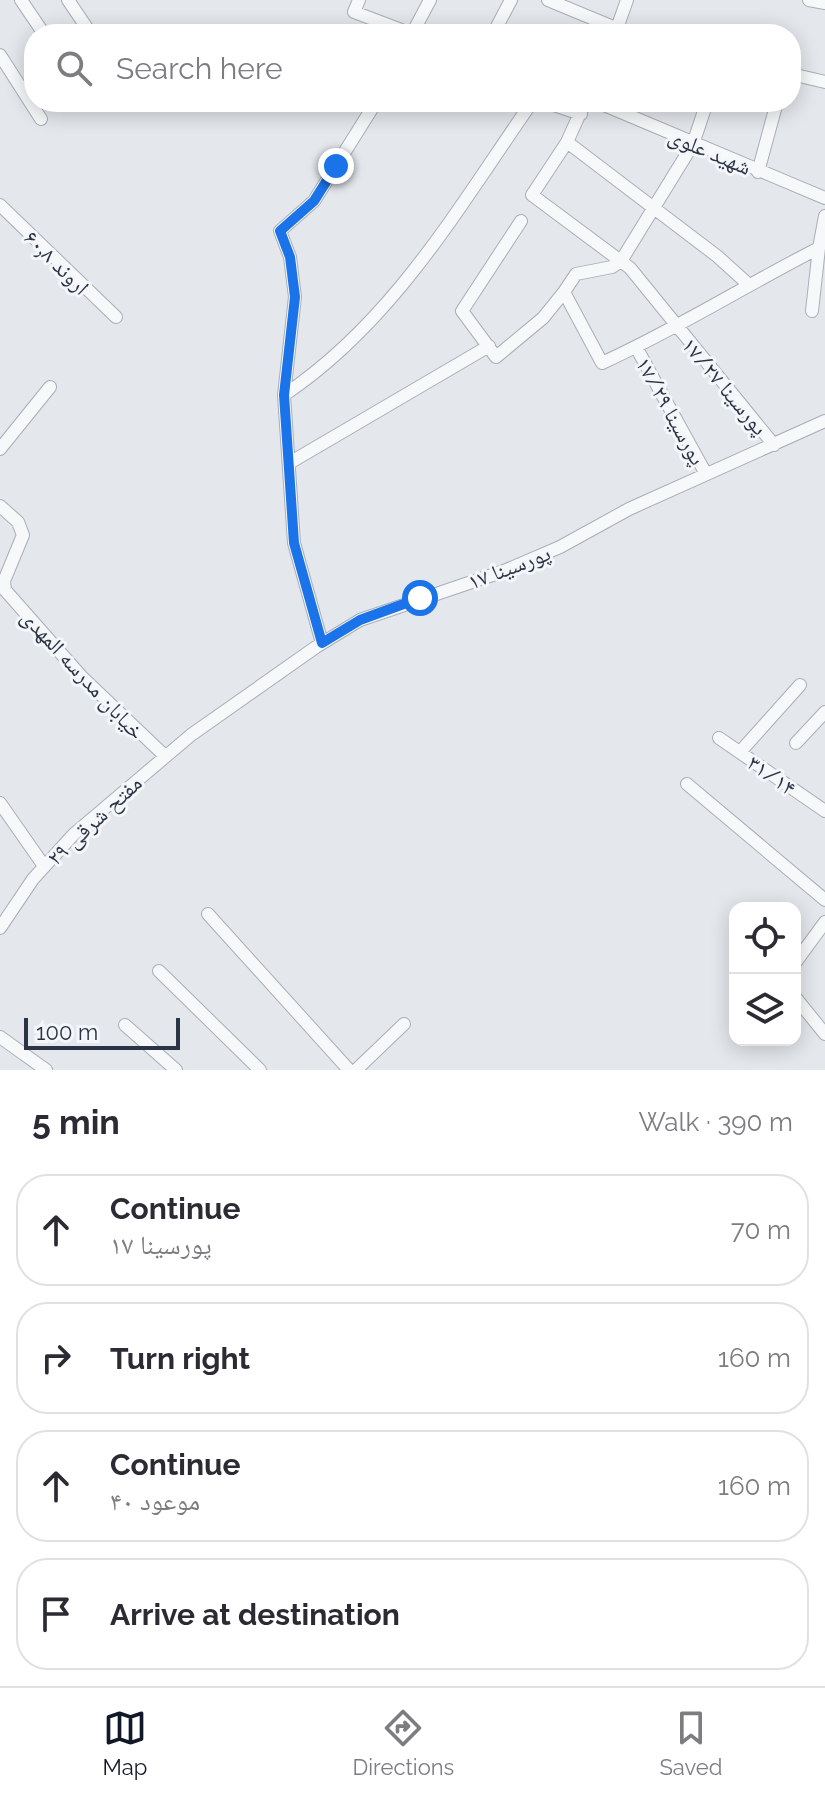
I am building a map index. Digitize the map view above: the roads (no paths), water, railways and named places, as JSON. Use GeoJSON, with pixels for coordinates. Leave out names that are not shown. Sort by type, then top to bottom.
{"type":"FeatureCollection","features":[{"type":"Feature","properties":{"kind":"street"},"geometry":{"type":"LineString","coordinates":[[21,0],[37,24]]}},
{"type":"Feature","properties":{"kind":"street"},"geometry":{"type":"LineString","coordinates":[[68,0],[84,24]]}},
{"type":"Feature","properties":{"kind":"street"},"geometry":{"type":"LineString","coordinates":[[359,0],[354,12],[386,24]]}},
{"type":"Feature","properties":{"kind":"street"},"geometry":{"type":"LineString","coordinates":[[417,24],[430,0]]}},
{"type":"Feature","properties":{"kind":"street"},"geometry":{"type":"LineString","coordinates":[[498,24],[511,0]]}},
{"type":"Feature","properties":{"kind":"street"},"geometry":{"type":"LineString","coordinates":[[548,0],[599,24]]}},
{"type":"Feature","properties":{"kind":"street"},"geometry":{"type":"LineString","coordinates":[[619,24],[627,0]]}},
{"type":"Feature","properties":{"kind":"street"},"geometry":{"type":"LineString","coordinates":[[809,0],[825,3]]}},
{"type":"Feature","properties":{"kind":"street"},"geometry":{"type":"LineString","coordinates":[[0,55],[24,92]]}},
{"type":"Feature","properties":{"kind":"street"},"geometry":{"type":"LineString","coordinates":[[801,76],[825,82]]}},
{"type":"Feature","properties":{"kind":"street"},"geometry":{"type":"LineString","coordinates":[[37,112],[41,119]]}},
{"type":"Feature","properties":{"kind":"street"},"geometry":{"type":"LineString","coordinates":[[322,643],[294,543],[291,462],[284,395],[295,297],[290,257],[280,231],[314,201],[370,112]]}},
{"type":"Feature","properties":{"kind":"street"},"geometry":{"type":"LineString","coordinates":[[284,395],[336,355],[411,277],[525,112]]}},
{"type":"Feature","properties":{"kind":"street"},"geometry":{"type":"LineString","coordinates":[[581,112],[567,142],[654,206],[748,284]]}},
{"type":"Feature","properties":{"kind":"street","name":"شهید علوی"},"geometry":{"type":"LineString","coordinates":[[620,112],[825,198]]}},
{"type":"Feature","properties":{"kind":"street"},"geometry":{"type":"LineString","coordinates":[[521,221],[461,308],[498,356],[543,318],[576,274],[612,267],[621,261],[693,144],[704,112]]}},
{"type":"Feature","properties":{"kind":"street"},"geometry":{"type":"LineString","coordinates":[[758,172],[774,112]]}},
{"type":"Feature","properties":{"kind":"street","name":"پورسینا ۱۷/۲۷"},"geometry":{"type":"LineString","coordinates":[[567,142],[532,195],[621,261],[774,445]]}},
{"type":"Feature","properties":{"kind":"street","name":"اروند ۶۰٫۸"},"geometry":{"type":"LineString","coordinates":[[0,205],[116,317]]}},
{"type":"Feature","properties":{"kind":"street"},"geometry":{"type":"LineString","coordinates":[[812,311],[825,216]]}},
{"type":"Feature","properties":{"kind":"street"},"geometry":{"type":"LineString","coordinates":[[564,292],[602,363],[676,327],[748,284],[819,248]]}},
{"type":"Feature","properties":{"kind":"street"},"geometry":{"type":"LineString","coordinates":[[291,462],[489,346]]}},
{"type":"Feature","properties":{"kind":"street","name":"پورسینا ۱۷/۲۹"},"geometry":{"type":"LineString","coordinates":[[636,347],[706,474]]}},
{"type":"Feature","properties":{"kind":"street"},"geometry":{"type":"LineString","coordinates":[[0,449],[50,387]]}},
{"type":"Feature","properties":{"kind":"street","name":"پورسینا ۱۷"},"geometry":{"type":"LineString","coordinates":[[165,756],[322,643],[360,620],[560,547],[706,474],[825,421]]}},
{"type":"Feature","properties":{"kind":"street","name":"خیابان مدرسه المهدی"},"geometry":{"type":"LineString","coordinates":[[0,506],[18,522],[23,535],[4,581],[5,590],[81,676],[165,756]]}},
{"type":"Feature","properties":{"kind":"street"},"geometry":{"type":"LineString","coordinates":[[740,752],[800,685]]}},
{"type":"Feature","properties":{"kind":"street"},"geometry":{"type":"LineString","coordinates":[[796,743],[825,712]]}},
{"type":"Feature","properties":{"kind":"street","name":"۳۱/۱۴"},"geometry":{"type":"LineString","coordinates":[[719,738],[825,811]]}},
{"type":"Feature","properties":{"kind":"street","name":"مفتح شرقی ۲۹"},"geometry":{"type":"LineString","coordinates":[[0,928],[44,866],[74,834],[165,756]]}},
{"type":"Feature","properties":{"kind":"street"},"geometry":{"type":"LineString","coordinates":[[687,784],[825,900]]}},
{"type":"Feature","properties":{"kind":"street"},"geometry":{"type":"LineString","coordinates":[[0,803],[44,866]]}},
{"type":"Feature","properties":{"kind":"street"},"geometry":{"type":"LineString","coordinates":[[208,914],[349,1070]]}},
{"type":"Feature","properties":{"kind":"street"},"geometry":{"type":"LineString","coordinates":[[801,955],[825,922]]}},
{"type":"Feature","properties":{"kind":"street"},"geometry":{"type":"LineString","coordinates":[[159,971],[260,1070]]}},
{"type":"Feature","properties":{"kind":"street"},"geometry":{"type":"LineString","coordinates":[[801,1004],[825,1034]]}},
{"type":"Feature","properties":{"kind":"street"},"geometry":{"type":"LineString","coordinates":[[356,1070],[404,1024]]}},
{"type":"Feature","properties":{"kind":"street"},"geometry":{"type":"LineString","coordinates":[[125,1025],[176,1070]]}},
{"type":"Feature","properties":{"kind":"street"},"geometry":{"type":"LineString","coordinates":[[0,1037],[46,1070]]}}]}
